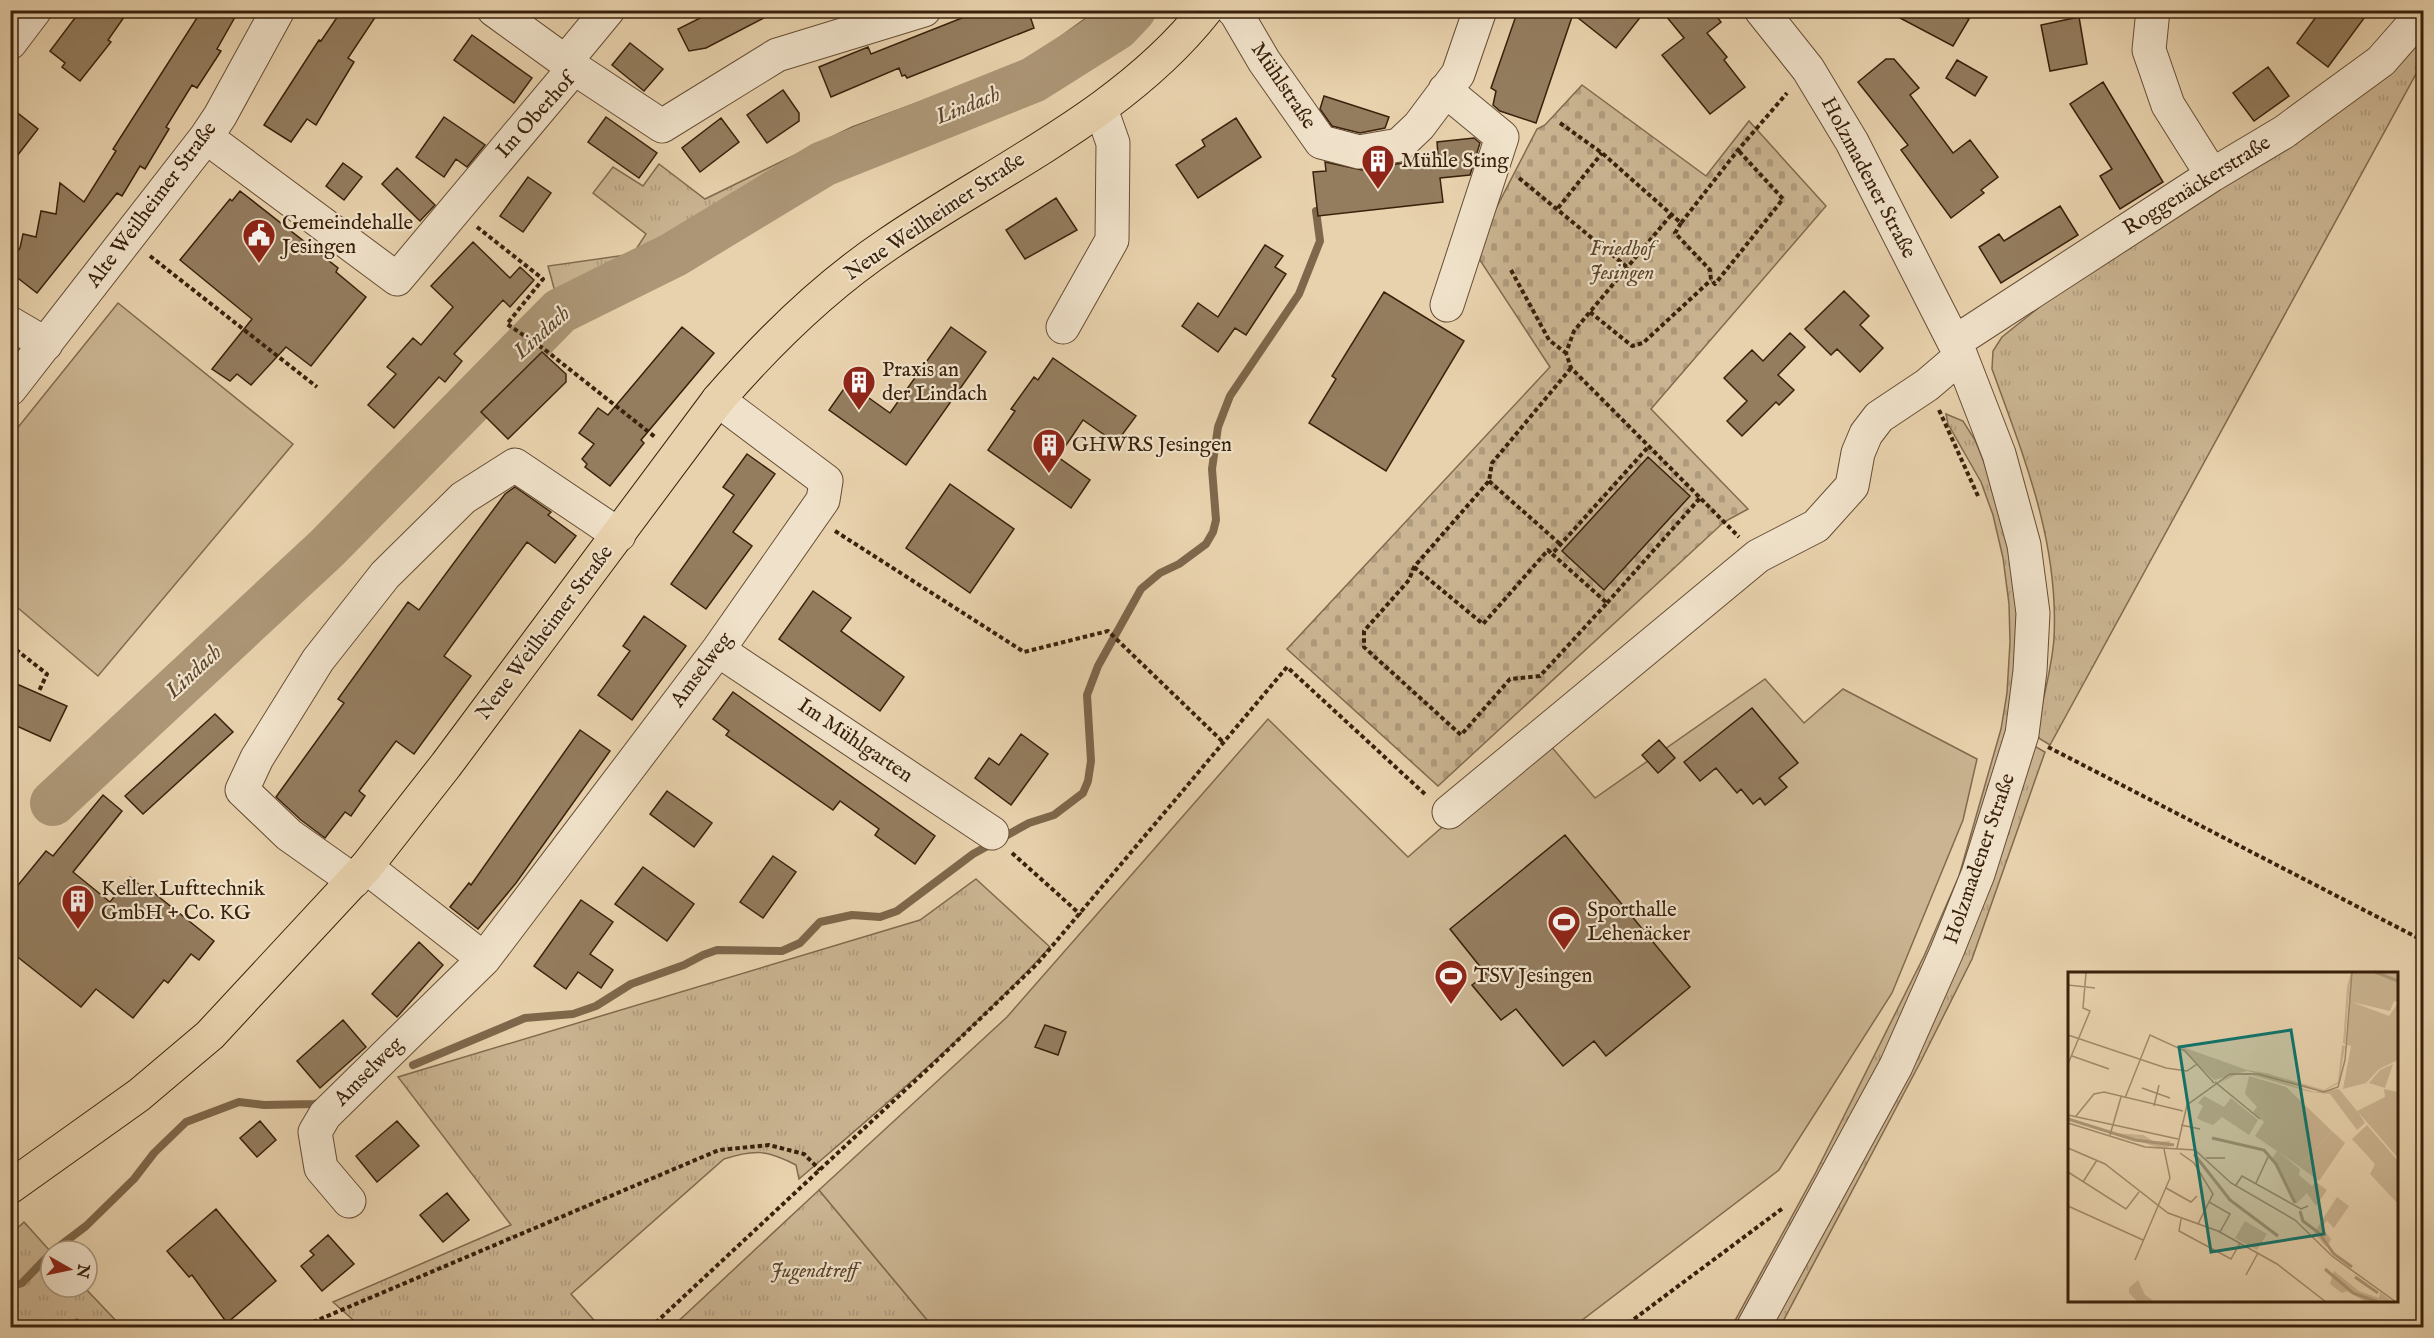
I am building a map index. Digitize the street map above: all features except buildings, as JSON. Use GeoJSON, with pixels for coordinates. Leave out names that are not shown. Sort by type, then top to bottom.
{"type":"FeatureCollection","features":[{"type":"Feature","properties":{"kind":"main road","name":"Neue Weilheimer Straße"},"geometry":{"type":"LineString","coordinates":[[10,1187],[139,1095],[210,1035],[360,874],[619,535],[718,400],[755,357],[845,275],[889,243],[1119,96],[1187,34],[1206,10]]}},
{"type":"Feature","properties":{"kind":"street"},"geometry":{"type":"LineString","coordinates":[[10,43],[35,10]]}},
{"type":"Feature","properties":{"kind":"street","name":"Alte Weilheimer Straße"},"geometry":{"type":"LineString","coordinates":[[10,389],[206,136],[220,116],[278,10]]}},
{"type":"Feature","properties":{"kind":"street"},"geometry":{"type":"LineString","coordinates":[[494,10],[570,65],[608,10]]}},
{"type":"Feature","properties":{"kind":"street","name":"Im Oberhof"},"geometry":{"type":"LineString","coordinates":[[206,136],[397,279],[570,65],[662,126],[777,55],[924,10]]}},
{"type":"Feature","properties":{"kind":"street","name":"Mühlstraße"},"geometry":{"type":"LineString","coordinates":[[1233,10],[1264,61],[1321,142],[1359,152],[1399,145],[1419,126],[1458,74],[1480,10]]}},
{"type":"Feature","properties":{"kind":"street","name":"Holzmadener Straße"},"geometry":{"type":"LineString","coordinates":[[1753,1328],[1896,1066],[1978,874],[2022,734],[2033,614],[2024,545],[1999,454],[1958,349],[1852,142],[1808,69],[1761,10]]}},
{"type":"Feature","properties":{"kind":"street"},"geometry":{"type":"LineString","coordinates":[[2153,10],[2149,50],[2168,105],[2212,175]]}},
{"type":"Feature","properties":{"kind":"street","name":"Roggenäckerstraße"},"geometry":{"type":"LineString","coordinates":[[1958,349],[2212,175],[2284,132],[2380,61],[2424,12]]}},
{"type":"Feature","properties":{"kind":"street"},"geometry":{"type":"LineString","coordinates":[[1445,90],[1502,137],[1447,305]]}},
{"type":"Feature","properties":{"kind":"street"},"geometry":{"type":"LineString","coordinates":[[1063,327],[1112,240],[1113,143],[1101,109]]}},
{"type":"Feature","properties":{"kind":"street"},"geometry":{"type":"LineString","coordinates":[[10,322],[46,344]]}},
{"type":"Feature","properties":{"kind":"street"},"geometry":{"type":"LineString","coordinates":[[1449,812],[1758,556],[1816,526],[1852,486],[1858,453],[1866,434],[1879,417],[1927,385],[1958,349]]}},
{"type":"Feature","properties":{"kind":"street","name":"Amselweg"},"geometry":{"type":"LineString","coordinates":[[349,1201],[321,1168],[315,1132],[325,1115],[484,959],[718,650],[823,500],[826,481],[718,400]]}},
{"type":"Feature","properties":{"kind":"street"},"geometry":{"type":"LineString","coordinates":[[484,959],[360,874],[289,835],[242,790],[257,758],[318,660],[385,575],[463,498],[515,465],[619,535]]}},
{"type":"Feature","properties":{"kind":"street","name":"Im Mühlgarten"},"geometry":{"type":"LineString","coordinates":[[718,650],[992,833]]}},
{"type":"Feature","properties":{"kind":"path"},"geometry":{"type":"LineString","coordinates":[[1738,150],[1784,199],[1715,284],[1711,280],[1710,270],[1675,233],[1738,150],[1808,69]]}},
{"type":"Feature","properties":{"kind":"path"},"geometry":{"type":"LineString","coordinates":[[1560,123],[1602,153],[1681,223]]}},
{"type":"Feature","properties":{"kind":"path"},"geometry":{"type":"LineString","coordinates":[[1558,208],[1602,153]]}},
{"type":"Feature","properties":{"kind":"path"},"geometry":{"type":"LineString","coordinates":[[1526,183],[1627,267]]}},
{"type":"Feature","properties":{"kind":"path"},"geometry":{"type":"LineString","coordinates":[[455,210],[543,279],[507,324],[544,349],[678,455]]}},
{"type":"Feature","properties":{"kind":"path"},"geometry":{"type":"LineString","coordinates":[[1566,353],[1574,331],[1671,215]]}},
{"type":"Feature","properties":{"kind":"path"},"geometry":{"type":"LineString","coordinates":[[128,238],[316,387]]}},
{"type":"Feature","properties":{"kind":"path"},"geometry":{"type":"LineString","coordinates":[[1511,270],[1550,340],[1566,353],[1571,368],[1758,556]]}},
{"type":"Feature","properties":{"kind":"path"},"geometry":{"type":"LineString","coordinates":[[1590,312],[1632,346],[1643,344],[1711,280]]}},
{"type":"Feature","properties":{"kind":"path"},"geometry":{"type":"LineString","coordinates":[[1571,368],[1492,463],[1489,482],[1414,567],[1410,580],[1364,631],[1364,646],[1461,735],[1510,679],[1540,676],[1700,498]]}},
{"type":"Feature","properties":{"kind":"path"},"geometry":{"type":"LineString","coordinates":[[1927,385],[1983,507]]}},
{"type":"Feature","properties":{"kind":"path"},"geometry":{"type":"LineString","coordinates":[[1552,554],[1649,446]]}},
{"type":"Feature","properties":{"kind":"path"},"geometry":{"type":"LineString","coordinates":[[1489,482],[1560,544]]}},
{"type":"Feature","properties":{"kind":"path"},"geometry":{"type":"LineString","coordinates":[[812,516],[1024,652],[1107,632],[1224,743]]}},
{"type":"Feature","properties":{"kind":"path"},"geometry":{"type":"LineString","coordinates":[[1414,567],[1483,624],[1548,550],[1607,603]]}},
{"type":"Feature","properties":{"kind":"path"},"geometry":{"type":"LineString","coordinates":[[10,645],[47,674],[39,691]]}},
{"type":"Feature","properties":{"kind":"path"},"geometry":{"type":"LineString","coordinates":[[650,1328],[932,1066],[1037,964],[1081,915],[1287,667],[1437,805],[1449,812]]}},
{"type":"Feature","properties":{"kind":"path"},"geometry":{"type":"LineString","coordinates":[[2022,734],[2424,941]]}},
{"type":"Feature","properties":{"kind":"path"},"geometry":{"type":"LineString","coordinates":[[1017,858],[1081,915]]}},
{"type":"Feature","properties":{"kind":"path"},"geometry":{"type":"LineString","coordinates":[[299,1328],[719,1150],[769,1145],[804,1154],[820,1170]]}},
{"type":"Feature","properties":{"kind":"path"},"geometry":{"type":"LineString","coordinates":[[1622,1328],[1801,1195],[1811,1193],[1823,1198]]}},
{"type":"Feature","properties":{"kind":"green space"},"geometry":{"type":"Polygon","coordinates":[[[1097,10],[1113,11],[1119,16],[1029,75],[820,160],[669,248],[558,303],[548,266],[633,254],[646,234],[593,193],[613,167],[643,186],[659,164],[705,199],[852,127],[1024,63],[1097,10]]]}},
{"type":"Feature","properties":{"kind":"green space"},"geometry":{"type":"Polygon","coordinates":[[[2423,28],[2423,61],[2050,745],[2040,739],[2036,733],[2053,650],[2054,602],[2051,568],[2037,500],[1992,369],[1993,351],[2002,337],[2067,285],[2423,28]]]}},
{"type":"Feature","properties":{"kind":"green space","name":"Friedhof Jesingen"},"geometry":{"type":"Polygon","coordinates":[[[1582,85],[1706,176],[1749,121],[1826,206],[1651,409],[1748,509],[1724,522],[1438,786],[1287,649],[1550,367],[1474,251],[1537,129],[1545,125],[1582,85]]]}},
{"type":"Feature","properties":{"kind":"green space"},"geometry":{"type":"Polygon","coordinates":[[[118,303],[293,444],[98,676],[11,602],[11,436],[118,303]]]}},
{"type":"Feature","properties":{"kind":"green space"},"geometry":{"type":"Polygon","coordinates":[[[1946,414],[1963,421],[1975,440],[2001,506],[2019,593],[2011,733],[1937,956],[1742,1327],[1731,1328],[1816,1172],[1924,956],[1959,876],[2001,729],[2007,693],[2010,642],[2009,604],[2003,558],[1993,515],[1981,482],[1948,424],[1946,414]]]}},
{"type":"Feature","properties":{"kind":"green space","name":"TSV Jesingen"},"geometry":{"type":"Polygon","coordinates":[[[1765,679],[1804,723],[1843,689],[1977,759],[1963,820],[1892,993],[1779,1170],[1573,1327],[933,1327],[819,1190],[1007,1017],[1268,719],[1408,857],[1544,738],[1595,798],[1765,679]]]}},
{"type":"Feature","properties":{"kind":"green space"},"geometry":{"type":"Polygon","coordinates":[[[2031,744],[2045,752],[1972,959],[1921,1061],[1780,1327],[1766,1328],[2031,744]]]}},
{"type":"Feature","properties":{"kind":"green space"},"geometry":{"type":"Polygon","coordinates":[[[976,879],[1050,947],[959,1038],[799,1179],[796,1165],[777,1156],[753,1153],[724,1159],[571,1294],[600,1327],[361,1327],[333,1302],[511,1225],[398,1077],[920,920],[976,879]]]}},
{"type":"Feature","properties":{"kind":"green space","name":"Jugendtreff"},"geometry":{"type":"Polygon","coordinates":[[[819,1190],[933,1327],[671,1328],[819,1190]]]}},
{"type":"Feature","properties":{"kind":"green space"},"geometry":{"type":"Polygon","coordinates":[[[24,1222],[39,1239],[39,1299],[95,1299],[122,1327],[85,1327],[77,1319],[64,1327],[11,1327],[11,1234],[24,1222]]]}},
{"type":"Feature","properties":{"kind":"waterway","name":"Lindach"},"geometry":{"type":"LineString","coordinates":[[53,803],[327,548],[560,311],[673,255],[823,164],[1033,80],[1117,27],[1133,10]]}},
{"type":"Feature","properties":{"kind":"waterway"},"geometry":{"type":"LineString","coordinates":[[413,1065],[525,1018],[573,1014],[596,1006],[631,984],[684,965],[717,950],[782,951],[800,943],[820,922],[852,915],[880,917],[897,911],[973,854],[1029,823],[1054,815],[1083,793],[1088,781],[1091,761],[1087,695],[1098,666],[1141,589],[1160,573],[1179,564],[1206,544],[1213,532],[1216,520],[1212,469],[1218,427],[1230,396],[1299,294],[1320,241],[1316,211]]}},
{"type":"Feature","properties":{"kind":"waterway"},"geometry":{"type":"LineString","coordinates":[[69,1239],[86,1226],[134,1179],[154,1153],[186,1122],[239,1102],[264,1105],[321,1102]]}},
{"type":"Feature","properties":{"kind":"waterway"},"geometry":{"type":"LineString","coordinates":[[10,1287],[22,1283],[39,1265]]}},
{"type":"Feature","properties":{"kind":"place","name":"Mühle Sting"},"geometry":{"type":"Point","coordinates":[1378,190]}},
{"type":"Feature","properties":{"kind":"place","name":"Gemeindehalle Jesingen"},"geometry":{"type":"Point","coordinates":[259,264]}},
{"type":"Feature","properties":{"kind":"place","name":"Praxis an der Lindach"},"geometry":{"type":"Point","coordinates":[859,411]}},
{"type":"Feature","properties":{"kind":"place","name":"GHWRS Jesingen"},"geometry":{"type":"Point","coordinates":[1049,474]}},
{"type":"Feature","properties":{"kind":"place","name":"Keller Lufttechnik GmbH + Co. KG"},"geometry":{"type":"Point","coordinates":[78,930]}},
{"type":"Feature","properties":{"kind":"place","name":"Sporthalle Lehenäcker"},"geometry":{"type":"Point","coordinates":[1564,951]}},
{"type":"Feature","properties":{"kind":"place","name":"TSV Jesingen"},"geometry":{"type":"Point","coordinates":[1451,1005]}}]}
